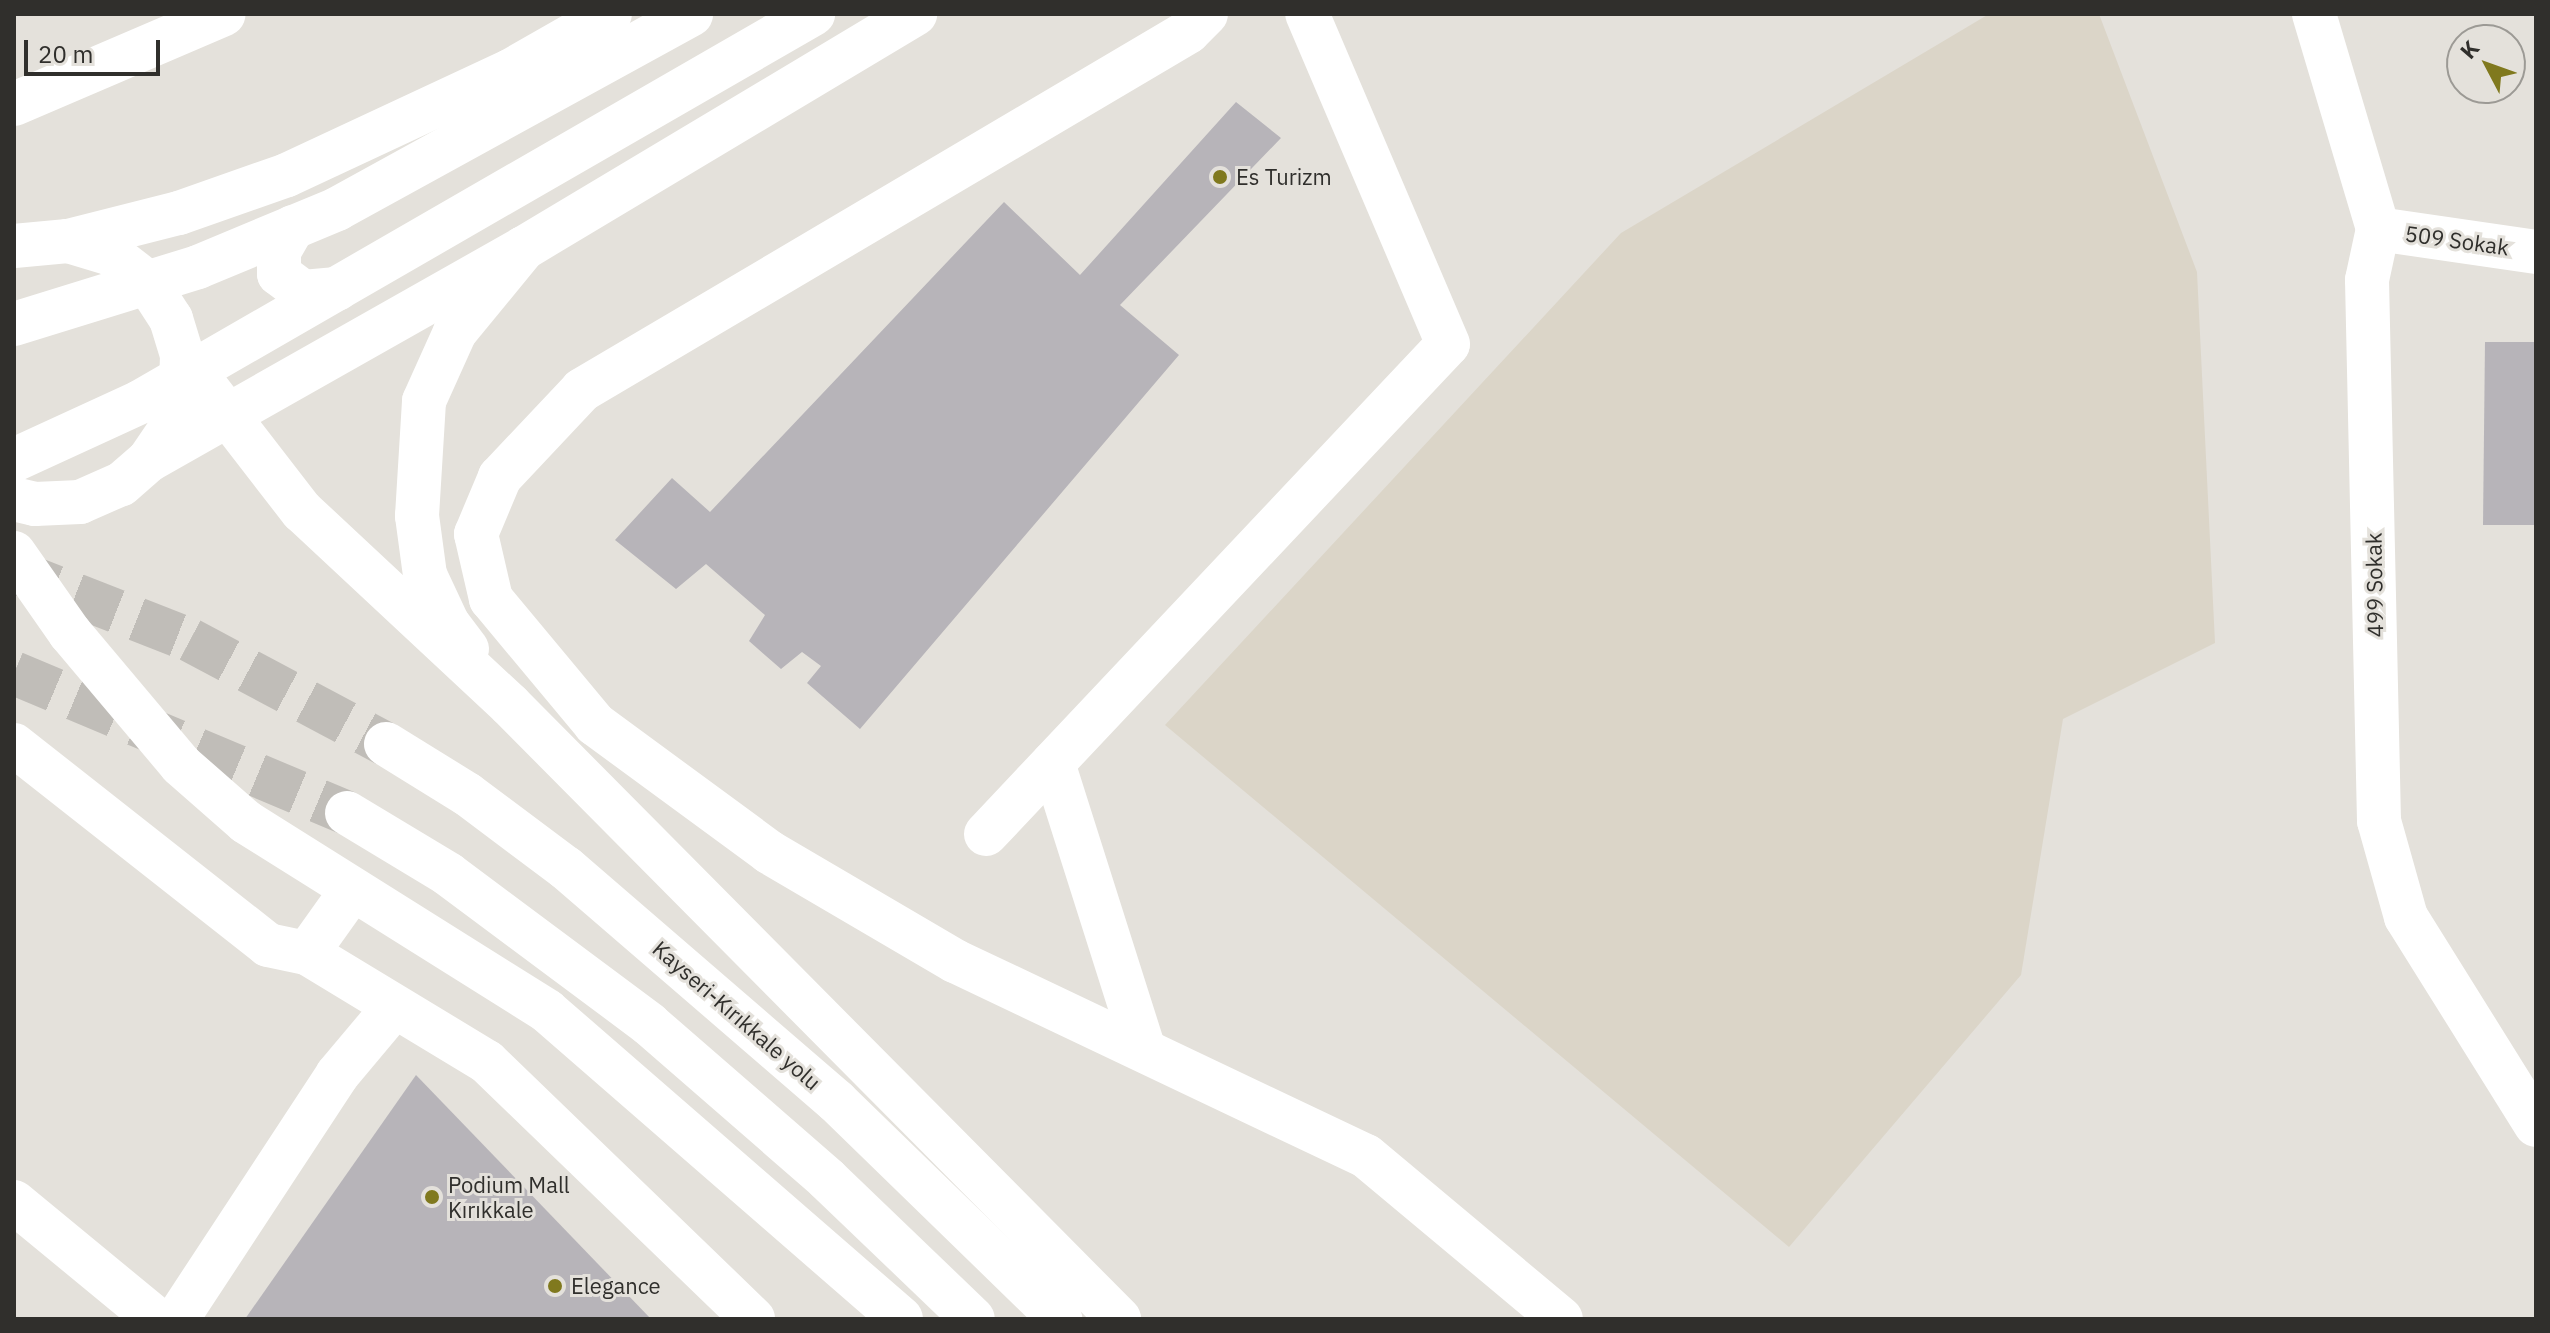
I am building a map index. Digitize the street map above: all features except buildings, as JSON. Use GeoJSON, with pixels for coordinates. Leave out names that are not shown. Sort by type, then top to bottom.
{"type":"FeatureCollection","features":[{"type":"Feature","properties":{"kind":"main road"},"geometry":{"type":"LineString","coordinates":[[14,104],[224,14]]}},
{"type":"Feature","properties":{"kind":"main road"},"geometry":{"type":"LineString","coordinates":[[14,246],[68,241],[179,213],[287,175],[510,71],[610,14]]}},
{"type":"Feature","properties":{"kind":"main road"},"geometry":{"type":"LineString","coordinates":[[14,324],[101,301],[293,227],[471,140],[691,14]]}},
{"type":"Feature","properties":{"kind":"main road"},"geometry":{"type":"LineString","coordinates":[[14,460],[140,402],[813,14]]}},
{"type":"Feature","properties":{"kind":"main road"},"geometry":{"type":"LineString","coordinates":[[14,530],[121,484],[149,460],[524,248],[915,14]]}},
{"type":"Feature","properties":{"kind":"main road"},"geometry":{"type":"LineString","coordinates":[[1206,14],[1188,32],[582,390],[500,477],[476,534],[491,599],[595,724],[769,852],[955,961],[1366,1156],[1561,1319]]}},
{"type":"Feature","properties":{"kind":"main road"},"geometry":{"type":"LineString","coordinates":[[986,834],[1448,344],[1307,14]]}},
{"type":"Feature","properties":{"kind":"main road","name":"499 Sokak"},"geometry":{"type":"LineString","coordinates":[[2314,14],[2378,229],[2367,280],[2379,821],[2406,917],[2536,1125]]}},
{"type":"Feature","properties":{"kind":"main road"},"geometry":{"type":"LineString","coordinates":[[293,227],[279,251],[279,274],[303,292],[337,289]]}},
{"type":"Feature","properties":{"kind":"main road","name":"509 Sokak"},"geometry":{"type":"LineString","coordinates":[[2378,229],[2536,252]]}},
{"type":"Feature","properties":{"kind":"main road"},"geometry":{"type":"LineString","coordinates":[[68,241],[111,254],[147,282],[171,319],[182,356],[181,393],[174,417],[149,460]]}},
{"type":"Feature","properties":{"kind":"main road"},"geometry":{"type":"LineString","coordinates":[[510,705],[448,624],[425,575],[417,516],[424,401],[455,332],[524,248]]}},
{"type":"Feature","properties":{"kind":"main road"},"geometry":{"type":"LineString","coordinates":[[182,356],[302,511],[510,705],[1119,1319]]}},
{"type":"Feature","properties":{"kind":"main road"},"geometry":{"type":"LineString","coordinates":[[14,499],[35,504],[80,502]]}},
{"type":"Feature","properties":{"kind":"main road"},"geometry":{"type":"LineString","coordinates":[[14,553],[70,633],[181,765],[246,822],[547,1011],[901,1319]]}},
{"type":"Feature","properties":{"kind":"main road","name":"Kayseri-Kırıkkale yolu"},"geometry":{"type":"LineString","coordinates":[[386,744],[467,794],[566,868],[836,1101],[1060,1319]]}},
{"type":"Feature","properties":{"kind":"main road"},"geometry":{"type":"LineString","coordinates":[[14,745],[268,945],[307,953],[487,1062],[753,1319]]}},
{"type":"Feature","properties":{"kind":"main road"},"geometry":{"type":"LineString","coordinates":[[1053,763],[1144,1050]]}},
{"type":"Feature","properties":{"kind":"main road"},"geometry":{"type":"LineString","coordinates":[[347,813],[448,874],[649,1024],[827,1179],[973,1319]]}},
{"type":"Feature","properties":{"kind":"main road"},"geometry":{"type":"LineString","coordinates":[[307,953],[352,890]]}},
{"type":"Feature","properties":{"kind":"main road"},"geometry":{"type":"LineString","coordinates":[[177,1319],[337,1075],[394,1007]]}},
{"type":"Feature","properties":{"kind":"main road"},"geometry":{"type":"LineString","coordinates":[[14,1202],[156,1319]]}},
{"type":"Feature","properties":{"kind":"shaded area"},"geometry":{"type":"Polygon","coordinates":[[[1989,14],[2099,14],[2197,272],[2215,643],[2063,719],[2021,975],[1789,1247],[1165,725],[1621,233],[1989,14]]]}},
{"type":"Feature","properties":{"kind":"tunnel"},"geometry":{"type":"LineString","coordinates":[[14,571],[190,640],[386,744]]}},
{"type":"Feature","properties":{"kind":"tunnel"},"geometry":{"type":"LineString","coordinates":[[14,673],[347,813]]}},
{"type":"Feature","properties":{"kind":"place","name":"Es Turizm"},"geometry":{"type":"Point","coordinates":[1220,177]}},
{"type":"Feature","properties":{"kind":"place","name":"Podium Mall Kırıkkale"},"geometry":{"type":"Point","coordinates":[432,1197]}},
{"type":"Feature","properties":{"kind":"place","name":"Elegance"},"geometry":{"type":"Point","coordinates":[555,1286]}}]}
